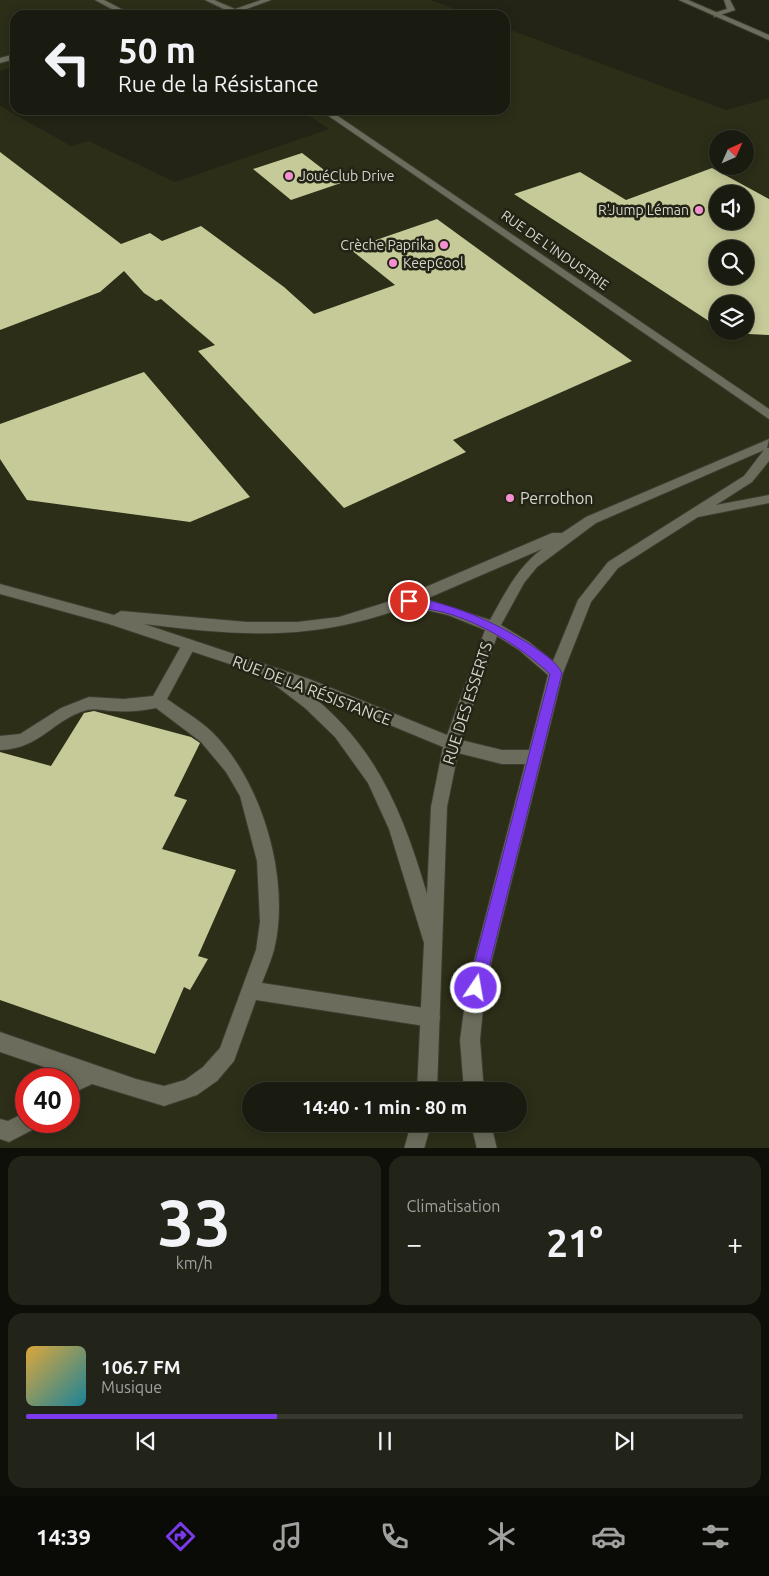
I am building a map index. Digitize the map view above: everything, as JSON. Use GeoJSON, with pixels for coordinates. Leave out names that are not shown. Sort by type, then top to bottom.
{"type":"FeatureCollection","features":[{"type":"Feature","properties":{"kind":"street"},"geometry":{"type":"LineString","coordinates":[[98,0],[119,10]]}},
{"type":"Feature","properties":{"kind":"street"},"geometry":{"type":"LineString","coordinates":[[208,0],[232,10]]}},
{"type":"Feature","properties":{"kind":"street"},"geometry":{"type":"LineString","coordinates":[[237,10],[268,0]]}},
{"type":"Feature","properties":{"kind":"street"},"geometry":{"type":"LineString","coordinates":[[682,0],[769,38]]}},
{"type":"Feature","properties":{"kind":"street"},"geometry":{"type":"LineString","coordinates":[[717,15],[731,10],[727,0]]}},
{"type":"Feature","properties":{"kind":"street","name":"RUE DE L'INDUSTRIE"},"geometry":{"type":"LineString","coordinates":[[331,115],[769,414]]}},
{"type":"Feature","properties":{"kind":"street","name":"RUE DES ESSERTS"},"geometry":{"type":"LineString","coordinates":[[427,1082],[439,808],[452,743],[492,627],[512,592],[532,564],[591,520],[769,443]]}},
{"type":"Feature","properties":{"kind":"street"},"geometry":{"type":"LineString","coordinates":[[473,1082],[470,1040],[476,988],[556,673],[585,600],[612,565],[753,475],[769,452]]}},
{"type":"Feature","properties":{"kind":"street"},"geometry":{"type":"LineString","coordinates":[[688,516],[769,499]]}},
{"type":"Feature","properties":{"kind":"street"},"geometry":{"type":"LineString","coordinates":[[409,601],[591,520]]}},
{"type":"Feature","properties":{"kind":"street","name":"RUE DE LA RÉSISTANCE"},"geometry":{"type":"LineString","coordinates":[[0,589],[90,612],[264,670],[452,743],[499,757],[535,756]]}},
{"type":"Feature","properties":{"kind":"street","name":"RUE DE LA RÉSISTANCE"},"geometry":{"type":"LineString","coordinates":[[90,612],[207,626],[295,628],[352,619],[409,601],[446,608],[492,627],[537,655],[556,673]]}},
{"type":"Feature","properties":{"kind":"street"},"geometry":{"type":"LineString","coordinates":[[0,744],[8,744],[27,738],[72,710],[89,703],[141,706],[158,701],[189,645]]}},
{"type":"Feature","properties":{"kind":"street"},"geometry":{"type":"LineString","coordinates":[[264,670],[313,705],[335,725],[374,775],[383,792],[399,834],[433,948]]}},
{"type":"Feature","properties":{"kind":"street"},"geometry":{"type":"LineString","coordinates":[[0,1042],[91,1074],[164,1096],[190,1088],[210,1074],[227,1054],[265,950],[269,922],[270,892],[266,861],[248,795],[232,767],[207,736],[158,701]]}},
{"type":"Feature","properties":{"kind":"street"},"geometry":{"type":"LineString","coordinates":[[251,990],[431,1018]]}},
{"type":"Feature","properties":{"kind":"street"},"geometry":{"type":"LineString","coordinates":[[80,1080],[91,1074]]}},
{"type":"Feature","properties":{"kind":"street"},"geometry":{"type":"LineString","coordinates":[[0,1129],[9,1132],[15,1129]]}},
{"type":"Feature","properties":{"kind":"street"},"geometry":{"type":"LineString","coordinates":[[414,1148],[419,1132]]}},
{"type":"Feature","properties":{"kind":"street"},"geometry":{"type":"LineString","coordinates":[[483,1132],[487,1148]]}},
{"type":"Feature","properties":{"kind":"shaded area"},"geometry":{"type":"Polygon","coordinates":[[[0,0],[431,0],[458,10],[10,10],[10,68],[0,71],[0,0]]]}},
{"type":"Feature","properties":{"kind":"shaded area"},"geometry":{"type":"Polygon","coordinates":[[[510,30],[726,110],[769,98],[769,1148],[0,1148],[0,106],[10,112],[10,115],[16,115],[71,146],[89,141],[175,182],[329,129],[308,115],[510,115],[510,30]]]}},
{"type":"Feature","properties":{"kind":"building"},"geometry":{"type":"Polygon","coordinates":[[[0,152],[121,244],[150,233],[162,241],[201,226],[284,287],[314,314],[395,285],[350,249],[437,219],[632,361],[453,440],[466,452],[344,508],[198,351],[215,345],[161,299],[156,301],[144,293],[124,271],[100,292],[0,330],[0,152]]]}},
{"type":"Feature","properties":{"kind":"building","name":"JouéClub Drive"},"geometry":{"type":"Polygon","coordinates":[[[302,153],[341,183],[291,200],[253,169],[302,153]]]}},
{"type":"Feature","properties":{"kind":"building"},"geometry":{"type":"Polygon","coordinates":[[[709,169],[709,175],[725,175],[743,185],[709,185],[709,230],[754,230],[754,191],[769,199],[769,335],[754,334],[754,295],[709,295],[709,321],[514,194],[580,172],[626,200],[709,169]]]}},
{"type":"Feature","properties":{"kind":"building"},"geometry":{"type":"Polygon","coordinates":[[[144,372],[250,497],[190,522],[27,500],[0,459],[0,424],[144,372]]]}},
{"type":"Feature","properties":{"kind":"building"},"geometry":{"type":"Polygon","coordinates":[[[94,711],[191,737],[200,743],[174,796],[187,800],[162,849],[236,870],[198,956],[208,959],[190,990],[184,987],[155,1054],[0,1000],[0,752],[51,766],[84,713],[94,711]]]}},
{"type":"Feature","properties":{"kind":"place","name":"JouéClub Drive"},"geometry":{"type":"Point","coordinates":[289,176]}},
{"type":"Feature","properties":{"kind":"place","name":"R'Jump Léman"},"geometry":{"type":"Point","coordinates":[699,210]}},
{"type":"Feature","properties":{"kind":"place","name":"Crèche Paprika"},"geometry":{"type":"Point","coordinates":[444,245]}},
{"type":"Feature","properties":{"kind":"place","name":"KeepCool"},"geometry":{"type":"Point","coordinates":[393,263]}},
{"type":"Feature","properties":{"kind":"place","name":"Perrothon"},"geometry":{"type":"Point","coordinates":[510,498]}},
{"type":"Feature","properties":{"kind":"route"},"geometry":{"type":"LineString","coordinates":[[409,601],[446,608],[470,616],[516,640],[537,655],[556,673],[476,988]]}}]}
